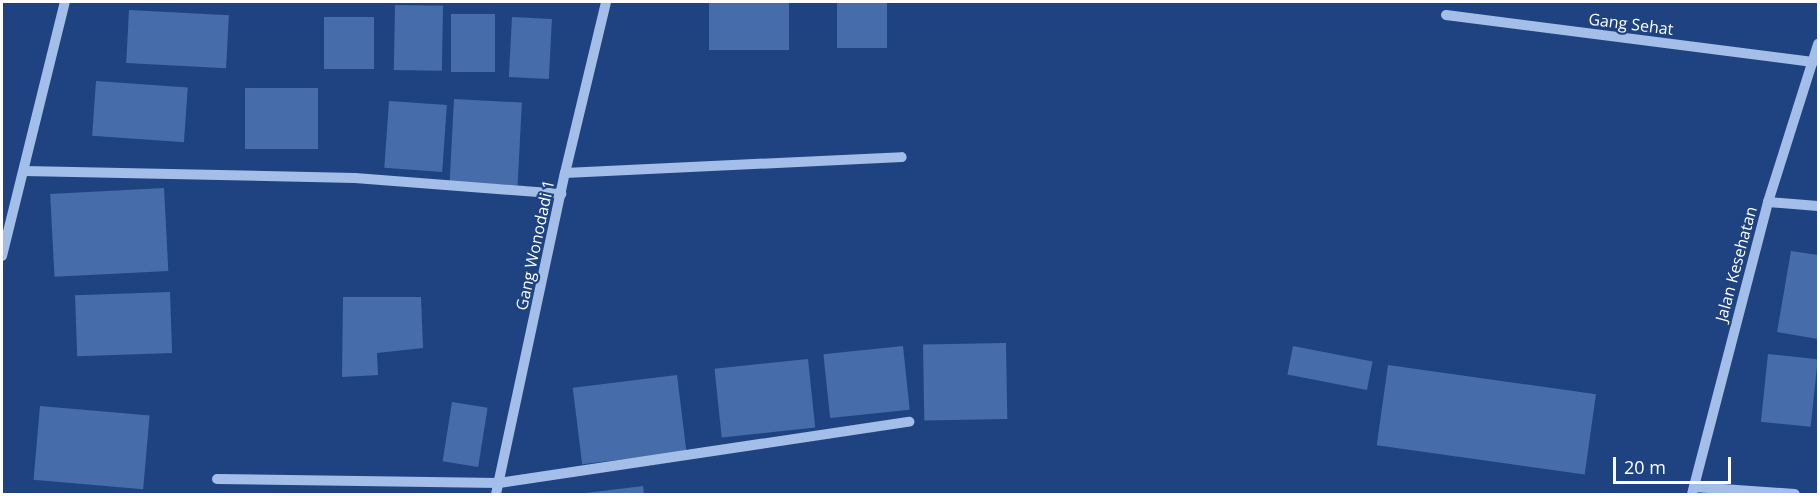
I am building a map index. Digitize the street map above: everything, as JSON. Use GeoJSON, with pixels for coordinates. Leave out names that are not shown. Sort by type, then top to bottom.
{"type":"FeatureCollection","features":[{"type":"Feature","properties":{"kind":"street"},"geometry":{"type":"LineString","coordinates":[[2,254],[65,2]]}},
{"type":"Feature","properties":{"kind":"street","name":"Gang Wonodadi 1"},"geometry":{"type":"LineString","coordinates":[[497,489],[565,173],[606,2]]}},
{"type":"Feature","properties":{"kind":"street","name":"Gang Sehat"},"geometry":{"type":"LineString","coordinates":[[1446,15],[1813,62]]}},
{"type":"Feature","properties":{"kind":"street","name":"Jalan Kesehatan"},"geometry":{"type":"LineString","coordinates":[[1693,491],[1768,202],[1818,44]]}},
{"type":"Feature","properties":{"kind":"street"},"geometry":{"type":"LineString","coordinates":[[565,173],[902,157]]}},
{"type":"Feature","properties":{"kind":"street"},"geometry":{"type":"LineString","coordinates":[[24,171],[355,178],[561,194]]}},
{"type":"Feature","properties":{"kind":"street"},"geometry":{"type":"LineString","coordinates":[[1768,202],[1818,206]]}},
{"type":"Feature","properties":{"kind":"street"},"geometry":{"type":"LineString","coordinates":[[216,479],[497,489],[909,422]]}},
{"type":"Feature","properties":{"kind":"street"},"geometry":{"type":"LineString","coordinates":[[1693,491],[1795,495]]}},
{"type":"Feature","properties":{"kind":"building"},"geometry":{"type":"Polygon","coordinates":[[[709,2],[789,2],[789,50],[709,50],[709,2]]]}},
{"type":"Feature","properties":{"kind":"building"},"geometry":{"type":"Polygon","coordinates":[[[837,2],[887,2],[887,48],[837,48],[837,2]]]}},
{"type":"Feature","properties":{"kind":"building"},"geometry":{"type":"Polygon","coordinates":[[[395,5],[443,6],[442,71],[394,70],[395,5]]]}},
{"type":"Feature","properties":{"kind":"building"},"geometry":{"type":"Polygon","coordinates":[[[129,10],[229,15],[226,68],[126,63],[129,10]]]}},
{"type":"Feature","properties":{"kind":"building"},"geometry":{"type":"Polygon","coordinates":[[[451,14],[495,14],[495,72],[451,72],[451,14]]]}},
{"type":"Feature","properties":{"kind":"building"},"geometry":{"type":"Polygon","coordinates":[[[324,17],[374,17],[374,69],[324,69],[324,17]]]}},
{"type":"Feature","properties":{"kind":"building"},"geometry":{"type":"Polygon","coordinates":[[[512,17],[552,19],[549,79],[509,77],[512,17]]]}},
{"type":"Feature","properties":{"kind":"building"},"geometry":{"type":"Polygon","coordinates":[[[96,81],[188,87],[184,142],[92,136],[96,81]]]}},
{"type":"Feature","properties":{"kind":"building"},"geometry":{"type":"Polygon","coordinates":[[[245,88],[318,88],[318,149],[245,149],[245,88]]]}},
{"type":"Feature","properties":{"kind":"building"},"geometry":{"type":"Polygon","coordinates":[[[454,99],[522,103],[518,185],[450,182],[454,99]]]}},
{"type":"Feature","properties":{"kind":"building"},"geometry":{"type":"Polygon","coordinates":[[[389,101],[447,105],[442,172],[384,168],[389,101]]]}},
{"type":"Feature","properties":{"kind":"building"},"geometry":{"type":"Polygon","coordinates":[[[164,188],[168,271],[55,277],[50,194],[164,188]]]}},
{"type":"Feature","properties":{"kind":"building"},"geometry":{"type":"Polygon","coordinates":[[[1791,251],[1818,255],[1818,339],[1777,332],[1791,251]]]}},
{"type":"Feature","properties":{"kind":"building"},"geometry":{"type":"Polygon","coordinates":[[[170,292],[172,353],[77,356],[75,295],[170,292]]]}},
{"type":"Feature","properties":{"kind":"building"},"geometry":{"type":"Polygon","coordinates":[[[343,297],[421,297],[423,348],[377,353],[378,375],[342,377],[343,297]]]}},
{"type":"Feature","properties":{"kind":"building"},"geometry":{"type":"Polygon","coordinates":[[[1006,343],[1007,419],[924,420],[923,344],[1006,343]]]}},
{"type":"Feature","properties":{"kind":"building"},"geometry":{"type":"Polygon","coordinates":[[[903,346],[910,410],[830,418],[823,354],[903,346]]]}},
{"type":"Feature","properties":{"kind":"building"},"geometry":{"type":"Polygon","coordinates":[[[1293,346],[1373,361],[1367,390],[1287,374],[1293,346]]]}},
{"type":"Feature","properties":{"kind":"building"},"geometry":{"type":"Polygon","coordinates":[[[1768,354],[1818,359],[1811,427],[1761,422],[1768,354]]]}},
{"type":"Feature","properties":{"kind":"building"},"geometry":{"type":"Polygon","coordinates":[[[808,359],[815,428],[722,437],[715,369],[808,359]]]}},
{"type":"Feature","properties":{"kind":"building"},"geometry":{"type":"Polygon","coordinates":[[[1388,365],[1596,394],[1585,474],[1377,445],[1388,365]]]}},
{"type":"Feature","properties":{"kind":"building"},"geometry":{"type":"Polygon","coordinates":[[[677,375],[686,451],[582,464],[573,388],[677,375]]]}},
{"type":"Feature","properties":{"kind":"building"},"geometry":{"type":"Polygon","coordinates":[[[452,402],[488,408],[478,467],[443,461],[452,402]]]}},
{"type":"Feature","properties":{"kind":"building"},"geometry":{"type":"Polygon","coordinates":[[[40,406],[150,416],[143,489],[34,480],[40,406]]]}},
{"type":"Feature","properties":{"kind":"building"},"geometry":{"type":"Polygon","coordinates":[[[643,486],[644,494],[586,494],[586,493],[643,486]]]}}]}
